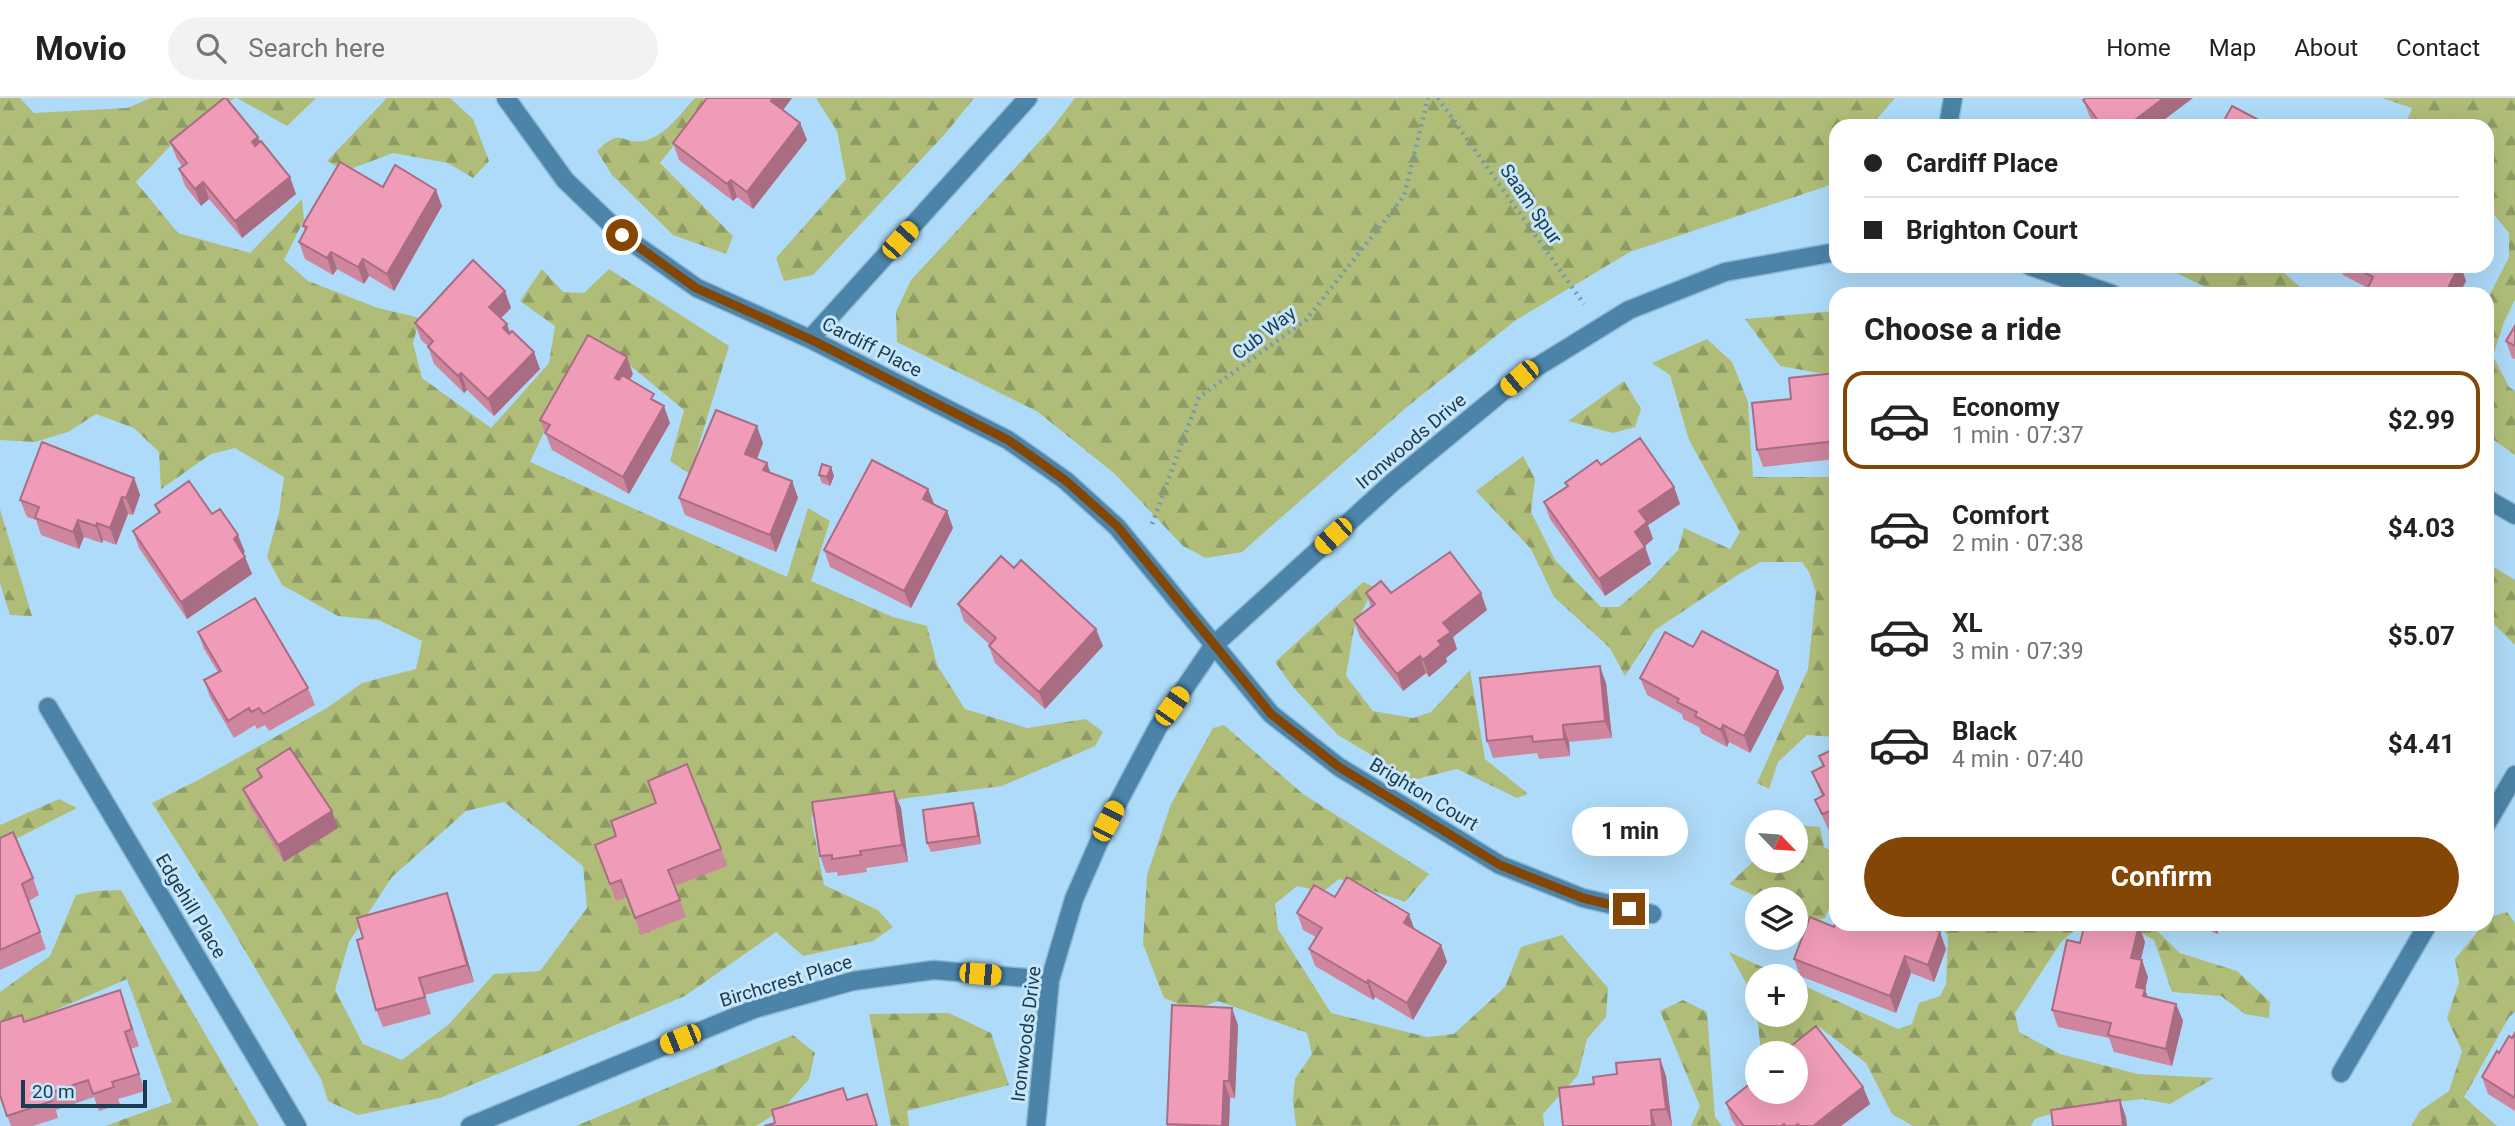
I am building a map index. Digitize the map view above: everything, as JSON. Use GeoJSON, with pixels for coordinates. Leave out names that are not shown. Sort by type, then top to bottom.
{"type":"FeatureCollection","features":[{"type":"Feature","properties":{"kind":"street","name":"Cardiff Place"},"geometry":{"type":"LineString","coordinates":[[506,98],[565,180],[622,235],[696,288],[810,339],[1008,440],[1065,480],[1118,527],[1214,645]]}},
{"type":"Feature","properties":{"kind":"street"},"geometry":{"type":"LineString","coordinates":[[810,339],[1028,98]]}},
{"type":"Feature","properties":{"kind":"street"},"geometry":{"type":"LineString","coordinates":[[1949,119],[1953,98]]}},
{"type":"Feature","properties":{"kind":"street","name":"Ironwoods Drive"},"geometry":{"type":"LineString","coordinates":[[1036,1126],[1050,980],[1074,899],[1108,821],[1158,727],[1214,645],[1393,482],[1508,387],[1601,327],[1629,310],[1725,272],[1829,253]]}},
{"type":"Feature","properties":{"kind":"street"},"geometry":{"type":"LineString","coordinates":[[2050,273],[2092,287]]}},
{"type":"Feature","properties":{"kind":"street"},"geometry":{"type":"LineString","coordinates":[[2494,503],[2515,515]]}},
{"type":"Feature","properties":{"kind":"street","name":"Brighton Court"},"geometry":{"type":"LineString","coordinates":[[1214,645],[1271,714],[1339,767],[1500,865],[1583,898],[1652,914]]}},
{"type":"Feature","properties":{"kind":"street","name":"Edgehill Place"},"geometry":{"type":"LineString","coordinates":[[48,708],[297,1126]]}},
{"type":"Feature","properties":{"kind":"street"},"geometry":{"type":"LineString","coordinates":[[2494,811],[2515,775]]}},
{"type":"Feature","properties":{"kind":"street"},"geometry":{"type":"LineString","coordinates":[[2341,1073],[2424,931]]}},
{"type":"Feature","properties":{"kind":"street","name":"Birchcrest Place"},"geometry":{"type":"LineString","coordinates":[[470,1126],[754,1009],[853,981],[934,970],[1050,980]]}},
{"type":"Feature","properties":{"kind":"path","name":"Cub Way"},"geometry":{"type":"LineString","coordinates":[[1140,555],[1199,397],[1306,320],[1404,196],[1428,98]]}},
{"type":"Feature","properties":{"kind":"path","name":"Saam Spur"},"geometry":{"type":"LineString","coordinates":[[1438,98],[1601,327]]}},
{"type":"Feature","properties":{"kind":"green space"},"geometry":{"type":"Polygon","coordinates":[[[0,98],[20,98],[34,113],[127,108],[151,98],[235,98],[194,121],[136,182],[178,233],[250,253],[302,199],[304,220],[284,260],[308,281],[378,308],[420,318],[413,343],[422,378],[491,428],[549,363],[555,326],[520,301],[542,269],[563,292],[584,293],[609,269],[729,346],[690,474],[670,461],[684,410],[614,352],[586,341],[530,462],[787,577],[808,508],[830,521],[811,581],[893,617],[927,626],[937,665],[965,709],[1027,728],[1086,719],[1103,732],[1095,746],[1002,786],[907,798],[811,817],[824,885],[878,910],[893,927],[873,941],[803,956],[776,932],[685,996],[440,1098],[358,1115],[328,1101],[321,1079],[225,917],[152,803],[327,708],[362,683],[416,669],[422,641],[379,620],[338,616],[282,585],[267,557],[279,513],[284,477],[235,448],[211,454],[161,489],[159,452],[134,428],[96,414],[68,432],[35,442],[0,440],[0,98]],[[504,802],[466,811],[392,877],[349,942],[335,990],[363,1044],[402,1060],[449,1024],[494,974],[540,971],[587,908],[583,866],[504,802]]]}},
{"type":"Feature","properties":{"kind":"green space"},"geometry":{"type":"Polygon","coordinates":[[[237,98],[316,98],[287,126],[237,98]]]}},
{"type":"Feature","properties":{"kind":"green space"},"geometry":{"type":"Polygon","coordinates":[[[387,98],[450,98],[473,119],[489,161],[473,178],[448,163],[393,153],[345,171],[327,161],[387,98]]]}},
{"type":"Feature","properties":{"kind":"green space"},"geometry":{"type":"Polygon","coordinates":[[[695,98],[711,98],[660,163],[733,236],[726,254],[673,235],[612,175],[597,151],[612,139],[621,138],[636,142],[659,135],[695,98]]]}},
{"type":"Feature","properties":{"kind":"green space"},"geometry":{"type":"Polygon","coordinates":[[[816,98],[974,98],[945,134],[813,275],[784,281],[776,258],[846,179],[837,131],[816,98]]]}},
{"type":"Feature","properties":{"kind":"green space"},"geometry":{"type":"Polygon","coordinates":[[[1075,98],[1895,98],[1877,119],[1829,119],[1829,185],[1630,252],[1516,320],[1408,406],[1242,552],[1206,558],[1183,546],[1115,474],[1038,412],[897,342],[896,312],[911,280],[1052,128],[1075,98]]]}},
{"type":"Feature","properties":{"kind":"green space"},"geometry":{"type":"Polygon","coordinates":[[[2382,98],[2515,98],[2515,300],[2504,322],[2494,353],[2494,287],[2509,257],[2509,233],[2494,215],[2494,119],[2408,119],[2412,108],[2382,98]]]}},
{"type":"Feature","properties":{"kind":"green space"},"geometry":{"type":"Polygon","coordinates":[[[2176,273],[2284,273],[2300,287],[2206,287],[2176,273]]]}},
{"type":"Feature","properties":{"kind":"green space"},"geometry":{"type":"Polygon","coordinates":[[[1829,312],[1829,375],[1780,366],[1745,319],[1829,312]]]}},
{"type":"Feature","properties":{"kind":"green space"},"geometry":{"type":"Polygon","coordinates":[[[1707,339],[1732,362],[1748,402],[1753,477],[1829,477],[1829,737],[1807,735],[1778,762],[1769,789],[1757,783],[1808,669],[1816,592],[1809,572],[1802,562],[1761,562],[1739,574],[1655,630],[1625,676],[1610,648],[1554,597],[1531,549],[1476,491],[1523,456],[1535,479],[1531,512],[1555,560],[1601,607],[1619,607],[1649,581],[1678,550],[1684,528],[1730,549],[1740,532],[1689,440],[1670,375],[1652,363],[1707,339]]]}},
{"type":"Feature","properties":{"kind":"green space"},"geometry":{"type":"Polygon","coordinates":[[[2494,358],[2509,387],[2515,391],[2515,455],[2494,440],[2494,358]]]}},
{"type":"Feature","properties":{"kind":"green space"},"geometry":{"type":"Polygon","coordinates":[[[1624,381],[1641,409],[1635,427],[1613,433],[1568,421],[1624,381]]]}},
{"type":"Feature","properties":{"kind":"green space"},"geometry":{"type":"Polygon","coordinates":[[[0,509],[32,616],[10,615],[0,583],[0,509]]]}},
{"type":"Feature","properties":{"kind":"green space"},"geometry":{"type":"Polygon","coordinates":[[[2494,567],[2515,580],[2515,645],[2494,624],[2494,567]]]}},
{"type":"Feature","properties":{"kind":"green space"},"geometry":{"type":"Polygon","coordinates":[[[1363,582],[1374,587],[1354,628],[1346,676],[1373,711],[1413,718],[1431,712],[1470,670],[1485,759],[1528,794],[1517,798],[1457,769],[1413,780],[1338,735],[1292,686],[1275,662],[1363,582]]]}},
{"type":"Feature","properties":{"kind":"green space"},"geometry":{"type":"Polygon","coordinates":[[[1224,725],[1303,794],[1429,874],[1405,902],[1339,879],[1323,892],[1297,886],[1275,904],[1278,929],[1331,1013],[1427,1037],[1454,1034],[1505,987],[1521,947],[1562,935],[1608,988],[1606,1017],[1587,1039],[1578,1075],[1543,1114],[1544,1126],[1296,1126],[1293,1101],[1295,1079],[1312,1054],[1307,1033],[1218,1001],[1193,1010],[1164,998],[1143,944],[1147,875],[1171,804],[1213,728],[1224,725]]]}},
{"type":"Feature","properties":{"kind":"green space"},"geometry":{"type":"Polygon","coordinates":[[[59,799],[77,808],[0,847],[0,825],[59,799]]]}},
{"type":"Feature","properties":{"kind":"green space"},"geometry":{"type":"Polygon","coordinates":[[[1808,826],[1820,827],[1824,847],[1829,850],[1829,908],[1825,918],[1808,922],[1808,887],[1745,887],[1745,891],[1729,884],[1745,869],[1745,873],[1808,873],[1808,826]]]}},
{"type":"Feature","properties":{"kind":"green space"},"geometry":{"type":"Polygon","coordinates":[[[121,890],[259,1126],[105,1126],[172,1102],[127,979],[0,1034],[0,992],[50,956],[76,895],[121,890]]]}},
{"type":"Feature","properties":{"kind":"green space"},"geometry":{"type":"Polygon","coordinates":[[[2507,912],[2515,923],[2515,1012],[2509,1017],[2464,1097],[2497,1126],[2411,1126],[2420,1111],[2449,1091],[2462,1051],[2447,1018],[2459,982],[2455,959],[2478,931],[2494,931],[2494,916],[2507,912]]]}},
{"type":"Feature","properties":{"kind":"green space"},"geometry":{"type":"Polygon","coordinates":[[[1944,931],[2074,931],[2061,942],[2015,1013],[2019,1032],[2060,1054],[2138,1074],[2214,1078],[2170,1104],[2142,1099],[2068,1108],[2035,1119],[2031,1126],[1913,1126],[1892,1114],[1866,1063],[1818,1026],[1803,1041],[1760,1041],[1758,1027],[1808,1027],[1808,988],[1898,1029],[1912,1024],[1919,1003],[1940,996],[1946,984],[1948,935],[1944,931]]]}},
{"type":"Feature","properties":{"kind":"green space"},"geometry":{"type":"Polygon","coordinates":[[[2137,931],[2157,931],[2180,953],[2237,971],[2270,1002],[2269,1018],[2245,1014],[2221,996],[2172,992],[2154,940],[2137,931]]]}},
{"type":"Feature","properties":{"kind":"green space"},"geometry":{"type":"Polygon","coordinates":[[[1729,952],[1756,964],[1745,964],[1745,981],[1729,952]]]}},
{"type":"Feature","properties":{"kind":"green space"},"geometry":{"type":"Polygon","coordinates":[[[1683,1000],[1707,1012],[1715,1117],[1722,1126],[1691,1126],[1700,1106],[1660,1011],[1683,1000]]]}},
{"type":"Feature","properties":{"kind":"green space"},"geometry":{"type":"Polygon","coordinates":[[[949,1013],[991,1033],[1009,1085],[907,1111],[909,1126],[891,1126],[869,1014],[949,1013]]]}},
{"type":"Feature","properties":{"kind":"green space"},"geometry":{"type":"Polygon","coordinates":[[[793,1035],[815,1053],[809,1079],[783,1109],[756,1126],[576,1126],[793,1035]]]}},
{"type":"Feature","properties":{"kind":"building"},"geometry":{"type":"Polygon","coordinates":[[[224,98],[258,137],[252,142],[255,146],[261,141],[290,177],[235,221],[203,182],[195,189],[179,169],[187,163],[170,142],[224,98]]]}},
{"type":"Feature","properties":{"kind":"building"},"geometry":{"type":"Polygon","coordinates":[[[707,98],[773,98],[771,101],[800,123],[747,192],[731,180],[727,184],[673,143],[707,98]]]}},
{"type":"Feature","properties":{"kind":"building"},"geometry":{"type":"Polygon","coordinates":[[[2164,98],[2136,119],[2097,119],[2083,100],[2164,98]]]}},
{"type":"Feature","properties":{"kind":"building"},"geometry":{"type":"Polygon","coordinates":[[[2232,106],[2257,119],[2225,119],[2232,106]]]}},
{"type":"Feature","properties":{"kind":"building"},"geometry":{"type":"Polygon","coordinates":[[[340,162],[383,187],[395,165],[436,190],[387,274],[363,259],[358,267],[331,252],[327,258],[299,242],[307,227],[303,226],[304,223],[340,162]]]}},
{"type":"Feature","properties":{"kind":"building"},"geometry":{"type":"Polygon","coordinates":[[[473,260],[505,291],[489,307],[507,324],[503,328],[509,334],[512,331],[534,352],[488,399],[461,373],[458,376],[428,347],[433,341],[415,323],[473,260]]]}},
{"type":"Feature","properties":{"kind":"building"},"geometry":{"type":"Polygon","coordinates":[[[2365,273],[2456,273],[2448,287],[2368,287],[2373,277],[2365,273]]]}},
{"type":"Feature","properties":{"kind":"building"},"geometry":{"type":"Polygon","coordinates":[[[2515,326],[2515,346],[2506,341],[2515,326]]]}},
{"type":"Feature","properties":{"kind":"building"},"geometry":{"type":"Polygon","coordinates":[[[588,335],[627,357],[615,378],[619,380],[622,375],[654,394],[651,399],[664,406],[623,477],[545,433],[550,425],[540,420],[588,335]]]}},
{"type":"Feature","properties":{"kind":"building"},"geometry":{"type":"Polygon","coordinates":[[[1829,374],[1829,442],[1757,450],[1752,403],[1791,399],[1789,378],[1829,374]]]}},
{"type":"Feature","properties":{"kind":"building"},"geometry":{"type":"Polygon","coordinates":[[[716,410],[757,426],[745,454],[767,463],[763,470],[792,481],[770,535],[679,498],[716,410]]]}},
{"type":"Feature","properties":{"kind":"building"},"geometry":{"type":"Polygon","coordinates":[[[1640,438],[1674,487],[1639,511],[1647,522],[1635,532],[1645,547],[1599,579],[1544,502],[1568,486],[1565,483],[1597,460],[1601,465],[1640,438]]]}},
{"type":"Feature","properties":{"kind":"building"},"geometry":{"type":"Polygon","coordinates":[[[42,442],[134,478],[126,498],[122,497],[110,528],[78,520],[73,532],[35,518],[39,507],[20,500],[42,442]]]}},
{"type":"Feature","properties":{"kind":"building"},"geometry":{"type":"Polygon","coordinates":[[[872,460],[928,489],[923,499],[947,511],[904,591],[824,550],[872,460]]]}},
{"type":"Feature","properties":{"kind":"building"},"geometry":{"type":"Polygon","coordinates":[[[822,464],[831,467],[827,477],[819,475],[822,464]]]}},
{"type":"Feature","properties":{"kind":"building"},"geometry":{"type":"Polygon","coordinates":[[[189,481],[212,514],[220,509],[238,535],[234,539],[245,557],[181,602],[133,531],[160,512],[155,505],[189,481]]]}},
{"type":"Feature","properties":{"kind":"building"},"geometry":{"type":"Polygon","coordinates":[[[1450,552],[1481,593],[1443,623],[1451,632],[1438,641],[1441,645],[1423,660],[1420,656],[1397,674],[1354,620],[1375,604],[1366,593],[1381,581],[1391,593],[1450,552]]]}},
{"type":"Feature","properties":{"kind":"building"},"geometry":{"type":"Polygon","coordinates":[[[1001,556],[1014,568],[1021,560],[1096,629],[1039,692],[989,646],[996,638],[958,604],[1001,556]]]}},
{"type":"Feature","properties":{"kind":"building"},"geometry":{"type":"Polygon","coordinates":[[[255,598],[308,688],[263,714],[259,708],[251,712],[249,708],[228,721],[204,680],[221,671],[198,632],[255,598]]]}},
{"type":"Feature","properties":{"kind":"building"},"geometry":{"type":"Polygon","coordinates":[[[1702,631],[1778,671],[1744,736],[1723,725],[1721,730],[1695,716],[1697,712],[1677,702],[1679,699],[1640,678],[1665,632],[1693,647],[1702,631]]]}},
{"type":"Feature","properties":{"kind":"building"},"geometry":{"type":"Polygon","coordinates":[[[1600,666],[1605,721],[1563,725],[1564,739],[1533,742],[1532,736],[1487,741],[1480,678],[1600,666]]]}},
{"type":"Feature","properties":{"kind":"building"},"geometry":{"type":"Polygon","coordinates":[[[290,748],[332,811],[278,845],[243,789],[262,777],[257,769],[290,748]]]}},
{"type":"Feature","properties":{"kind":"building"},"geometry":{"type":"Polygon","coordinates":[[[1829,751],[1829,811],[1822,814],[1815,800],[1824,795],[1812,772],[1824,766],[1819,756],[1829,751]]]}},
{"type":"Feature","properties":{"kind":"building"},"geometry":{"type":"Polygon","coordinates":[[[687,764],[721,849],[668,870],[680,900],[635,918],[621,880],[610,884],[595,845],[616,836],[611,821],[656,803],[648,781],[687,764]]]}},
{"type":"Feature","properties":{"kind":"building"},"geometry":{"type":"Polygon","coordinates":[[[894,791],[902,845],[860,851],[861,855],[832,859],[832,855],[820,856],[812,802],[894,791]]]}},
{"type":"Feature","properties":{"kind":"building"},"geometry":{"type":"Polygon","coordinates":[[[973,803],[978,836],[927,843],[923,810],[973,803]]]}},
{"type":"Feature","properties":{"kind":"building"},"geometry":{"type":"Polygon","coordinates":[[[13,832],[33,878],[22,884],[40,932],[0,950],[0,838],[13,832]]]}},
{"type":"Feature","properties":{"kind":"building"},"geometry":{"type":"Polygon","coordinates":[[[1347,877],[1409,914],[1404,923],[1441,945],[1407,1003],[1309,949],[1322,928],[1297,913],[1314,885],[1335,897],[1347,877]]]}},
{"type":"Feature","properties":{"kind":"building"},"geometry":{"type":"Polygon","coordinates":[[[447,893],[467,965],[419,978],[425,997],[376,1010],[357,940],[363,938],[357,918],[447,893]]]}},
{"type":"Feature","properties":{"kind":"building"},"geometry":{"type":"Polygon","coordinates":[[[1810,917],[1829,925],[1829,931],[1940,932],[1928,965],[1905,956],[1890,996],[1794,959],[1797,950],[1808,950],[1810,917]]]}},
{"type":"Feature","properties":{"kind":"building"},"geometry":{"type":"Polygon","coordinates":[[[2083,931],[2138,931],[2131,958],[2142,960],[2136,987],[2145,989],[2143,996],[2176,1004],[2166,1049],[2108,1035],[2111,1023],[2052,1010],[2067,940],[2080,943],[2083,931]]]}},
{"type":"Feature","properties":{"kind":"building"},"geometry":{"type":"Polygon","coordinates":[[[120,990],[132,1029],[125,1032],[139,1074],[112,1082],[114,1087],[93,1094],[88,1080],[50,1093],[52,1101],[7,1116],[0,1095],[0,1022],[22,1015],[24,1022],[120,990]]]}},
{"type":"Feature","properties":{"kind":"building"},"geometry":{"type":"Polygon","coordinates":[[[1172,1005],[1232,1008],[1229,1081],[1224,1081],[1222,1126],[1167,1124],[1172,1005]]]}},
{"type":"Feature","properties":{"kind":"building"},"geometry":{"type":"Polygon","coordinates":[[[1816,1026],[1863,1087],[1813,1126],[1744,1126],[1726,1103],[1745,1088],[1745,1104],[1808,1104],[1808,1041],[1797,1041],[1816,1026]]]}},
{"type":"Feature","properties":{"kind":"building"},"geometry":{"type":"Polygon","coordinates":[[[2515,1033],[2515,1098],[2482,1077],[2497,1051],[2499,1053],[2509,1036],[2512,1038],[2515,1033]]]}},
{"type":"Feature","properties":{"kind":"building"},"geometry":{"type":"Polygon","coordinates":[[[1660,1059],[1666,1109],[1651,1110],[1652,1126],[1563,1126],[1559,1088],[1594,1084],[1593,1077],[1617,1074],[1616,1063],[1660,1059]]]}},
{"type":"Feature","properties":{"kind":"building"},"geometry":{"type":"Polygon","coordinates":[[[843,1088],[847,1100],[867,1094],[877,1126],[764,1126],[775,1123],[772,1110],[843,1088]]]}},
{"type":"Feature","properties":{"kind":"building"},"geometry":{"type":"Polygon","coordinates":[[[2120,1100],[2123,1126],[2053,1126],[2051,1110],[2120,1100]]]}},
{"type":"Feature","properties":{"kind":"route"},"geometry":{"type":"LineString","coordinates":[[622,235],[696,288],[810,339],[1008,440],[1065,480],[1118,527],[1271,714],[1339,767],[1500,865],[1583,898],[1629,909]]}}]}
